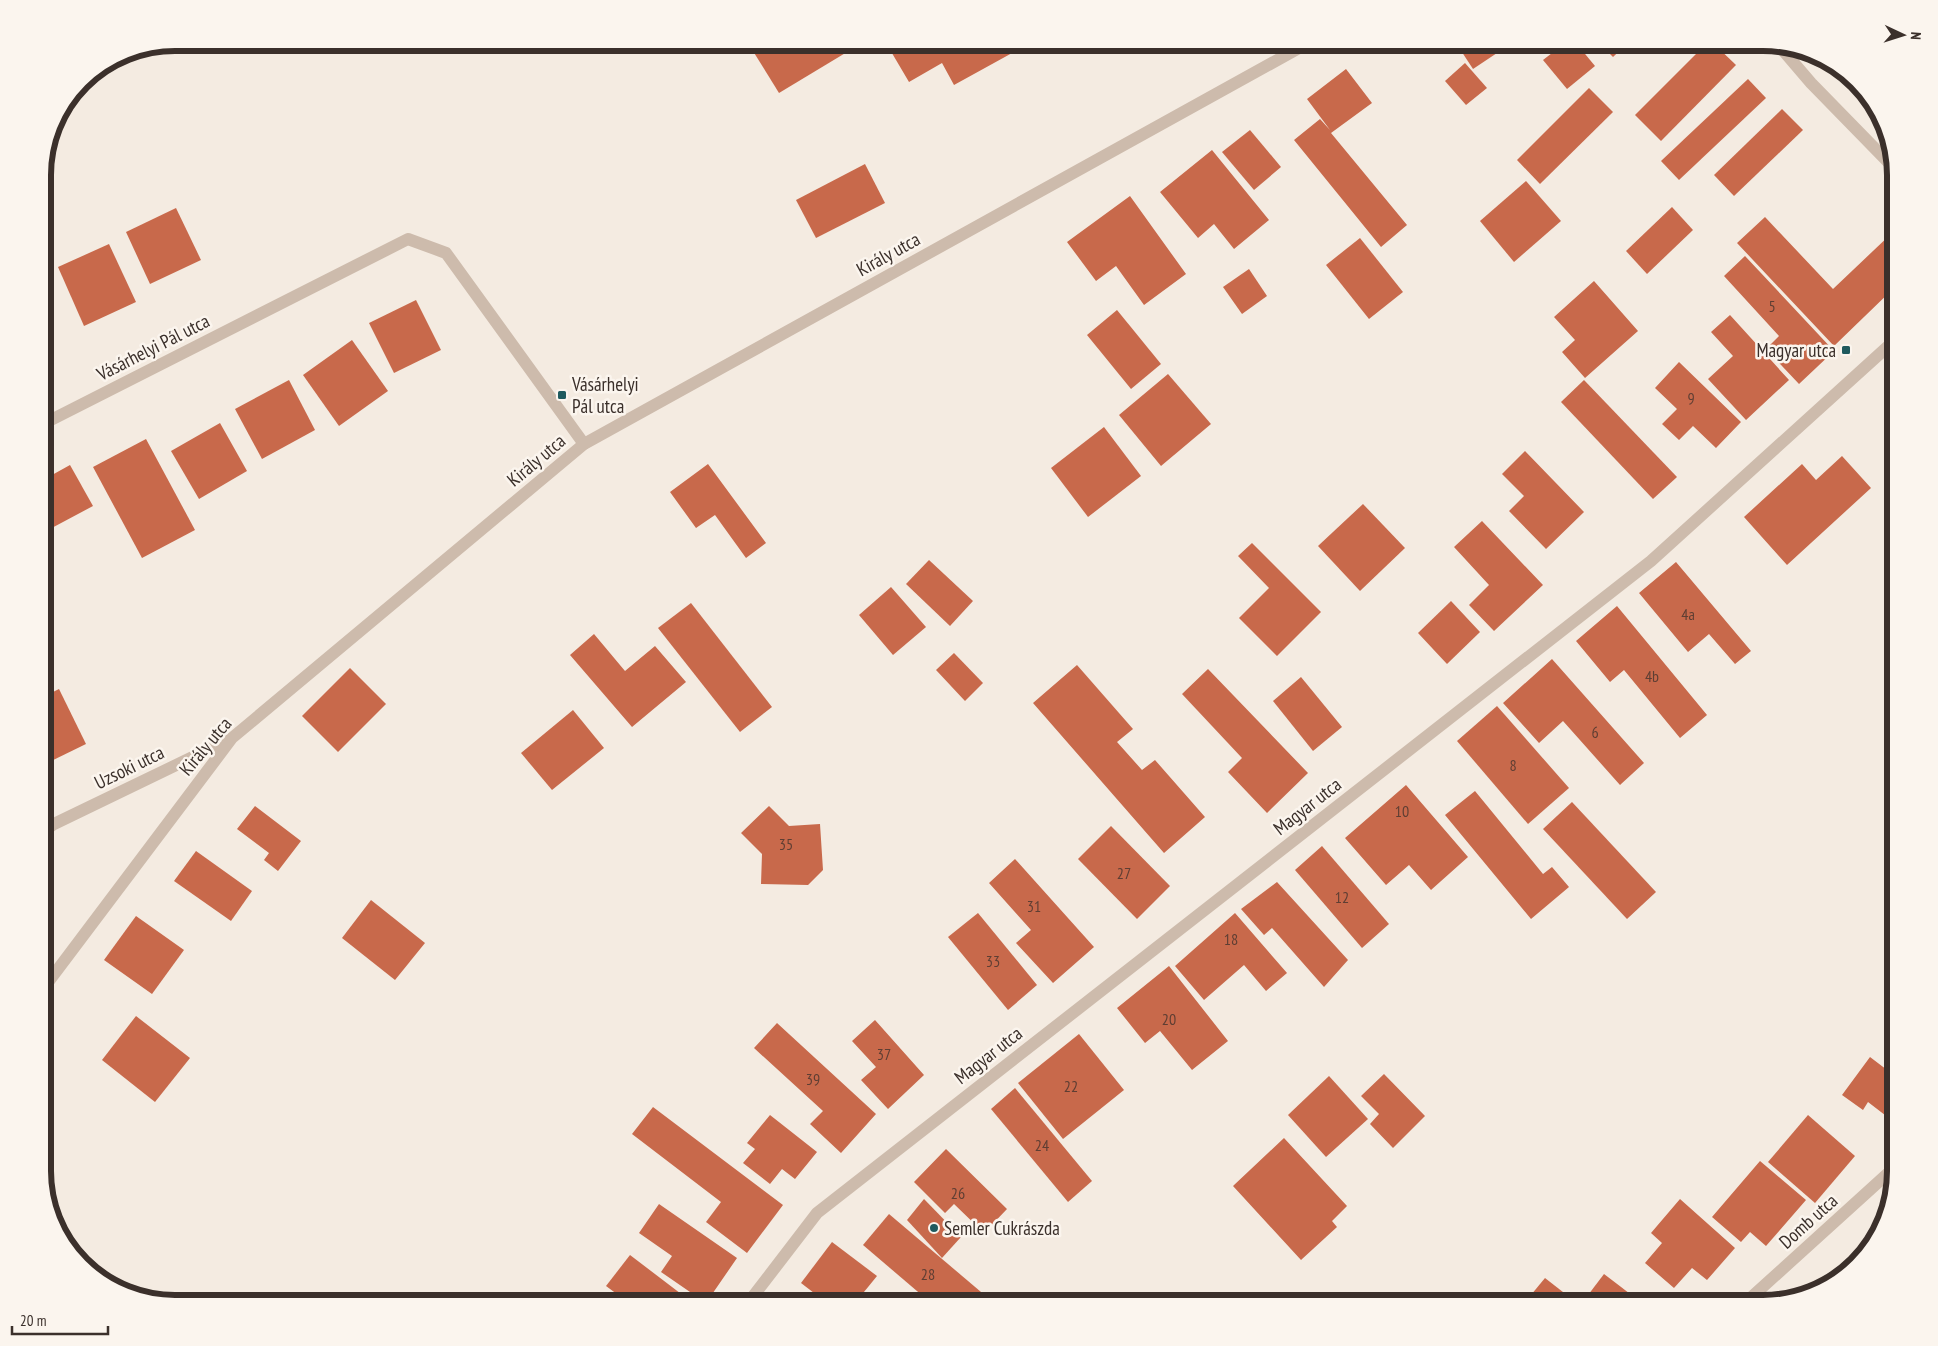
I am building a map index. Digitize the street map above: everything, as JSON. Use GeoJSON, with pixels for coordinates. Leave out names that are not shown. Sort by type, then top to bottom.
{"type":"FeatureCollection","features":[{"type":"Feature","properties":{"kind":"street","name":"Király utca"},"geometry":{"type":"LineString","coordinates":[[52,977],[232,738],[584,444],[1291,51]]}},
{"type":"Feature","properties":{"kind":"street"},"geometry":{"type":"LineString","coordinates":[[1786,54],[1811,83],[1886,160]]}},
{"type":"Feature","properties":{"kind":"street","name":"Vásárhelyi Pál utca"},"geometry":{"type":"LineString","coordinates":[[52,419],[408,239],[446,253],[584,444]]}},
{"type":"Feature","properties":{"kind":"street","name":"Magyar utca"},"geometry":{"type":"LineString","coordinates":[[755,1295],[817,1213],[1651,561],[1887,348]]}},
{"type":"Feature","properties":{"kind":"street","name":"Uzsoki utca"},"geometry":{"type":"LineString","coordinates":[[52,825],[232,738]]}},
{"type":"Feature","properties":{"kind":"street","name":"Domb utca"},"geometry":{"type":"LineString","coordinates":[[1755,1295],[1887,1175]]}},
{"type":"Feature","properties":{"kind":"building"},"geometry":{"type":"Polygon","coordinates":[[[1015,51],[954,85],[942,63],[909,82],[891,52],[1015,51]]]}},
{"type":"Feature","properties":{"kind":"building"},"geometry":{"type":"Polygon","coordinates":[[[1461,51],[1500,51],[1473,69],[1461,51]]]}},
{"type":"Feature","properties":{"kind":"building"},"geometry":{"type":"Polygon","coordinates":[[[1554,51],[1583,51],[1595,66],[1567,89],[1543,60],[1554,51]]]}},
{"type":"Feature","properties":{"kind":"building"},"geometry":{"type":"Polygon","coordinates":[[[1607,51],[1619,51],[1613,57],[1607,51]]]}},
{"type":"Feature","properties":{"kind":"building"},"geometry":{"type":"Polygon","coordinates":[[[1699,51],[1721,51],[1736,65],[1661,141],[1635,115],[1699,51]]]}},
{"type":"Feature","properties":{"kind":"building"},"geometry":{"type":"Polygon","coordinates":[[[753,52],[848,52],[779,93],[753,52]]]}},
{"type":"Feature","properties":{"kind":"building"},"geometry":{"type":"Polygon","coordinates":[[[1465,63],[1487,88],[1466,105],[1445,81],[1465,63]]]}},
{"type":"Feature","properties":{"kind":"building"},"geometry":{"type":"Polygon","coordinates":[[[1346,69],[1372,103],[1331,133],[1407,225],[1381,247],[1294,140],[1320,119],[1330,130],[1307,99],[1346,69]]]}},
{"type":"Feature","properties":{"kind":"building"},"geometry":{"type":"Polygon","coordinates":[[[1748,79],[1766,98],[1679,180],[1661,161],[1748,79]]]}},
{"type":"Feature","properties":{"kind":"building"},"geometry":{"type":"Polygon","coordinates":[[[1589,88],[1613,112],[1540,184],[1517,160],[1589,88]]]}},
{"type":"Feature","properties":{"kind":"building"},"geometry":{"type":"Polygon","coordinates":[[[1782,109],[1803,130],[1734,196],[1714,175],[1782,109]]]}},
{"type":"Feature","properties":{"kind":"building"},"geometry":{"type":"Polygon","coordinates":[[[1250,130],[1281,167],[1254,190],[1222,152],[1250,130]]]}},
{"type":"Feature","properties":{"kind":"building"},"geometry":{"type":"Polygon","coordinates":[[[1212,150],[1269,220],[1234,249],[1214,224],[1198,238],[1160,192],[1212,150]]]}},
{"type":"Feature","properties":{"kind":"building"},"geometry":{"type":"Polygon","coordinates":[[[865,164],[885,203],[816,238],[796,200],[865,164]]]}},
{"type":"Feature","properties":{"kind":"building"},"geometry":{"type":"Polygon","coordinates":[[[1526,181],[1561,221],[1514,262],[1480,221],[1526,181]]]}},
{"type":"Feature","properties":{"kind":"building"},"geometry":{"type":"Polygon","coordinates":[[[1130,196],[1186,274],[1144,305],[1116,266],[1096,281],[1067,242],[1130,196]]]}},
{"type":"Feature","properties":{"kind":"building"},"geometry":{"type":"Polygon","coordinates":[[[1672,207],[1693,230],[1647,274],[1626,251],[1672,207]]]}},
{"type":"Feature","properties":{"kind":"building"},"geometry":{"type":"Polygon","coordinates":[[[176,208],[201,260],[150,284],[126,232],[176,208]]]}},
{"type":"Feature","properties":{"kind":"building"},"geometry":{"type":"Polygon","coordinates":[[[1765,217],[1833,289],[1887,238],[1887,295],[1834,346],[1737,243],[1765,217]]]}},
{"type":"Feature","properties":{"kind":"building"},"geometry":{"type":"Polygon","coordinates":[[[1360,238],[1403,292],[1369,319],[1326,265],[1360,238]]]}},
{"type":"Feature","properties":{"kind":"building"},"geometry":{"type":"Polygon","coordinates":[[[109,244],[136,302],[84,326],[58,267],[109,244]]]}},
{"type":"Feature","properties":{"kind":"building"},"geometry":{"type":"Polygon","coordinates":[[[1745,256],[1834,351],[1799,384],[1766,349],[1779,336],[1724,276],[1745,256]]]}},
{"type":"Feature","properties":{"kind":"building"},"geometry":{"type":"Polygon","coordinates":[[[1249,269],[1267,296],[1242,314],[1223,287],[1249,269]]]}},
{"type":"Feature","properties":{"kind":"building"},"geometry":{"type":"Polygon","coordinates":[[[1594,281],[1638,331],[1585,378],[1562,352],[1575,340],[1554,317],[1594,281]]]}},
{"type":"Feature","properties":{"kind":"building"},"geometry":{"type":"Polygon","coordinates":[[[416,300],[441,350],[394,373],[369,323],[416,300]]]}},
{"type":"Feature","properties":{"kind":"building"},"geometry":{"type":"Polygon","coordinates":[[[1117,310],[1161,364],[1131,389],[1087,335],[1117,310]]]}},
{"type":"Feature","properties":{"kind":"building"},"geometry":{"type":"Polygon","coordinates":[[[1730,315],[1789,380],[1746,420],[1708,379],[1733,356],[1711,332],[1730,315]]]}},
{"type":"Feature","properties":{"kind":"building"},"geometry":{"type":"Polygon","coordinates":[[[352,340],[388,391],[339,426],[303,375],[352,340]]]}},
{"type":"Feature","properties":{"kind":"building"},"geometry":{"type":"Polygon","coordinates":[[[1679,362],[1741,422],[1716,448],[1693,426],[1679,440],[1662,424],[1677,409],[1655,388],[1679,362]]]}},
{"type":"Feature","properties":{"kind":"building"},"geometry":{"type":"Polygon","coordinates":[[[1168,374],[1211,424],[1161,466],[1119,415],[1168,374]]]}},
{"type":"Feature","properties":{"kind":"building"},"geometry":{"type":"Polygon","coordinates":[[[289,380],[315,430],[262,459],[235,409],[289,380]]]}},
{"type":"Feature","properties":{"kind":"building"},"geometry":{"type":"Polygon","coordinates":[[[1584,380],[1677,477],[1653,499],[1561,402],[1584,380]]]}},
{"type":"Feature","properties":{"kind":"building"},"geometry":{"type":"Polygon","coordinates":[[[220,423],[247,471],[199,499],[171,451],[220,423]]]}},
{"type":"Feature","properties":{"kind":"building"},"geometry":{"type":"Polygon","coordinates":[[[1104,427],[1141,476],[1088,517],[1051,468],[1104,427]]]}},
{"type":"Feature","properties":{"kind":"building"},"geometry":{"type":"Polygon","coordinates":[[[146,439],[195,530],[142,558],[93,467],[146,439]]]}},
{"type":"Feature","properties":{"kind":"building"},"geometry":{"type":"Polygon","coordinates":[[[1525,451],[1584,512],[1546,549],[1509,511],[1524,496],[1502,474],[1525,451]]]}},
{"type":"Feature","properties":{"kind":"building"},"geometry":{"type":"Polygon","coordinates":[[[1842,456],[1871,488],[1787,565],[1744,517],[1802,464],[1816,480],[1842,456]]]}},
{"type":"Feature","properties":{"kind":"building"},"geometry":{"type":"Polygon","coordinates":[[[708,464],[766,543],[746,558],[715,515],[696,528],[670,492],[708,464]]]}},
{"type":"Feature","properties":{"kind":"building"},"geometry":{"type":"Polygon","coordinates":[[[70,465],[93,506],[52,528],[52,475],[70,465]]]}},
{"type":"Feature","properties":{"kind":"building"},"geometry":{"type":"Polygon","coordinates":[[[1363,504],[1405,548],[1360,591],[1318,546],[1363,504]]]}},
{"type":"Feature","properties":{"kind":"building"},"geometry":{"type":"Polygon","coordinates":[[[1482,521],[1543,585],[1494,631],[1469,605],[1489,585],[1454,547],[1482,521]]]}},
{"type":"Feature","properties":{"kind":"building"},"geometry":{"type":"Polygon","coordinates":[[[1252,543],[1321,612],[1277,656],[1239,618],[1269,588],[1238,556],[1252,543]]]}},
{"type":"Feature","properties":{"kind":"building"},"geometry":{"type":"Polygon","coordinates":[[[929,560],[973,601],[950,626],[906,584],[929,560]]]}},
{"type":"Feature","properties":{"kind":"building"},"geometry":{"type":"Polygon","coordinates":[[[1676,562],[1751,651],[1735,664],[1709,634],[1688,652],[1639,593],[1676,562]]]}},
{"type":"Feature","properties":{"kind":"building"},"geometry":{"type":"Polygon","coordinates":[[[891,587],[926,627],[893,655],[859,615],[891,587]]]}},
{"type":"Feature","properties":{"kind":"building"},"geometry":{"type":"Polygon","coordinates":[[[1451,601],[1480,632],[1447,664],[1418,633],[1451,601]]]}},
{"type":"Feature","properties":{"kind":"building"},"geometry":{"type":"Polygon","coordinates":[[[691,603],[772,707],[740,732],[658,628],[691,603]]]}},
{"type":"Feature","properties":{"kind":"building"},"geometry":{"type":"Polygon","coordinates":[[[1617,606],[1707,715],[1680,738],[1624,670],[1610,682],[1576,641],[1617,606]]]}},
{"type":"Feature","properties":{"kind":"building"},"geometry":{"type":"Polygon","coordinates":[[[594,634],[625,671],[655,646],[686,682],[632,727],[570,655],[594,634]]]}},
{"type":"Feature","properties":{"kind":"building"},"geometry":{"type":"Polygon","coordinates":[[[954,653],[983,683],[965,701],[936,670],[954,653]]]}},
{"type":"Feature","properties":{"kind":"building"},"geometry":{"type":"Polygon","coordinates":[[[1552,659],[1644,763],[1620,785],[1563,721],[1539,743],[1503,703],[1552,659]]]}},
{"type":"Feature","properties":{"kind":"building"},"geometry":{"type":"Polygon","coordinates":[[[1077,665],[1133,729],[1117,742],[1142,770],[1155,760],[1205,817],[1164,853],[1033,703],[1077,665]]]}},
{"type":"Feature","properties":{"kind":"building"},"geometry":{"type":"Polygon","coordinates":[[[350,668],[386,704],[338,752],[302,716],[350,668]]]}},
{"type":"Feature","properties":{"kind":"building"},"geometry":{"type":"Polygon","coordinates":[[[1208,669],[1308,773],[1267,813],[1228,772],[1242,758],[1182,694],[1208,669]]]}},
{"type":"Feature","properties":{"kind":"building"},"geometry":{"type":"Polygon","coordinates":[[[1301,677],[1342,727],[1313,751],[1273,701],[1301,677]]]}},
{"type":"Feature","properties":{"kind":"building"},"geometry":{"type":"Polygon","coordinates":[[[59,689],[86,744],[52,761],[52,692],[59,689]]]}},
{"type":"Feature","properties":{"kind":"building"},"geometry":{"type":"Polygon","coordinates":[[[1497,706],[1569,788],[1528,824],[1457,741],[1497,706]]]}},
{"type":"Feature","properties":{"kind":"building"},"geometry":{"type":"Polygon","coordinates":[[[573,710],[604,748],[552,790],[521,753],[573,710]]]}},
{"type":"Feature","properties":{"kind":"building"},"geometry":{"type":"Polygon","coordinates":[[[1406,785],[1468,857],[1431,890],[1409,865],[1386,885],[1345,838],[1406,785]]]}},
{"type":"Feature","properties":{"kind":"building"},"geometry":{"type":"Polygon","coordinates":[[[1475,791],[1543,874],[1552,867],[1569,887],[1531,919],[1445,815],[1475,791]]]}},
{"type":"Feature","properties":{"kind":"building"},"geometry":{"type":"Polygon","coordinates":[[[1572,802],[1656,892],[1627,919],[1543,829],[1572,802]]]}},
{"type":"Feature","properties":{"kind":"building"},"geometry":{"type":"Polygon","coordinates":[[[255,806],[301,841],[278,871],[264,860],[269,853],[237,829],[255,806]]]}},
{"type":"Feature","properties":{"kind":"building"},"geometry":{"type":"Polygon","coordinates":[[[769,806],[789,826],[820,824],[823,870],[808,885],[761,884],[762,854],[741,833],[769,806]]]}},
{"type":"Feature","properties":{"kind":"building"},"geometry":{"type":"Polygon","coordinates":[[[1111,826],[1170,886],[1137,919],[1078,859],[1111,826]]]}},
{"type":"Feature","properties":{"kind":"building"},"geometry":{"type":"Polygon","coordinates":[[[1322,846],[1389,924],[1362,948],[1295,870],[1322,846]]]}},
{"type":"Feature","properties":{"kind":"building"},"geometry":{"type":"Polygon","coordinates":[[[196,851],[252,891],[231,921],[174,881],[196,851]]]}},
{"type":"Feature","properties":{"kind":"building"},"geometry":{"type":"Polygon","coordinates":[[[1015,859],[1094,947],[1053,983],[1016,943],[1031,930],[989,883],[1015,859]]]}},
{"type":"Feature","properties":{"kind":"building"},"geometry":{"type":"Polygon","coordinates":[[[1277,882],[1348,960],[1324,987],[1272,928],[1264,935],[1241,909],[1277,882]]]}},
{"type":"Feature","properties":{"kind":"building"},"geometry":{"type":"Polygon","coordinates":[[[371,900],[425,943],[395,980],[342,938],[371,900]]]}},
{"type":"Feature","properties":{"kind":"building"},"geometry":{"type":"Polygon","coordinates":[[[978,913],[1037,985],[1008,1010],[948,937],[978,913]]]}},
{"type":"Feature","properties":{"kind":"building"},"geometry":{"type":"Polygon","coordinates":[[[1235,913],[1287,973],[1266,991],[1244,965],[1204,1000],[1175,966],[1235,913]]]}},
{"type":"Feature","properties":{"kind":"building"},"geometry":{"type":"Polygon","coordinates":[[[136,916],[184,950],[152,994],[104,960],[136,916]]]}},
{"type":"Feature","properties":{"kind":"building"},"geometry":{"type":"Polygon","coordinates":[[[1169,966],[1228,1041],[1192,1070],[1160,1031],[1145,1043],[1117,1008],[1169,966]]]}},
{"type":"Feature","properties":{"kind":"building"},"geometry":{"type":"Polygon","coordinates":[[[136,1016],[190,1058],[155,1102],[102,1060],[136,1016]]]}},
{"type":"Feature","properties":{"kind":"building"},"geometry":{"type":"Polygon","coordinates":[[[875,1020],[924,1075],[888,1109],[861,1080],[876,1067],[852,1041],[875,1020]]]}},
{"type":"Feature","properties":{"kind":"building"},"geometry":{"type":"Polygon","coordinates":[[[777,1023],[876,1114],[841,1153],[810,1124],[823,1111],[754,1048],[777,1023]]]}},
{"type":"Feature","properties":{"kind":"building"},"geometry":{"type":"Polygon","coordinates":[[[1079,1034],[1124,1090],[1063,1139],[1018,1083],[1079,1034]]]}},
{"type":"Feature","properties":{"kind":"building"},"geometry":{"type":"Polygon","coordinates":[[[1870,1057],[1887,1070],[1887,1117],[1868,1102],[1863,1110],[1842,1095],[1870,1057]]]}},
{"type":"Feature","properties":{"kind":"building"},"geometry":{"type":"Polygon","coordinates":[[[1384,1074],[1425,1116],[1393,1148],[1370,1124],[1379,1114],[1361,1096],[1384,1074]]]}},
{"type":"Feature","properties":{"kind":"building"},"geometry":{"type":"Polygon","coordinates":[[[1329,1076],[1368,1119],[1326,1157],[1288,1115],[1329,1076]]]}},
{"type":"Feature","properties":{"kind":"building"},"geometry":{"type":"Polygon","coordinates":[[[1015,1088],[1092,1181],[1068,1202],[991,1109],[1015,1088]]]}},
{"type":"Feature","properties":{"kind":"building"},"geometry":{"type":"Polygon","coordinates":[[[653,1107],[783,1205],[747,1253],[706,1222],[721,1202],[632,1134],[653,1107]]]}},
{"type":"Feature","properties":{"kind":"building"},"geometry":{"type":"Polygon","coordinates":[[[770,1115],[817,1152],[795,1179],[782,1169],[770,1184],[743,1163],[755,1149],[747,1143],[770,1115]]]}},
{"type":"Feature","properties":{"kind":"building"},"geometry":{"type":"Polygon","coordinates":[[[1808,1115],[1855,1156],[1815,1203],[1768,1162],[1808,1115]]]}},
{"type":"Feature","properties":{"kind":"building"},"geometry":{"type":"Polygon","coordinates":[[[1284,1138],[1347,1206],[1332,1221],[1337,1227],[1301,1260],[1233,1186],[1284,1138]]]}},
{"type":"Feature","properties":{"kind":"building"},"geometry":{"type":"Polygon","coordinates":[[[946,1149],[1007,1209],[984,1233],[954,1204],[945,1213],[914,1182],[946,1149]]]}},
{"type":"Feature","properties":{"kind":"building"},"geometry":{"type":"Polygon","coordinates":[[[1760,1161],[1806,1200],[1766,1246],[1750,1232],[1741,1242],[1712,1217],[1760,1161]]]}},
{"type":"Feature","properties":{"kind":"building","name":"Semler Cukrászda"},"geometry":{"type":"Polygon","coordinates":[[[924,1199],[961,1237],[942,1258],[907,1220],[924,1199]]]}},
{"type":"Feature","properties":{"kind":"building"},"geometry":{"type":"Polygon","coordinates":[[[1680,1199],[1735,1248],[1707,1280],[1692,1268],[1674,1288],[1645,1263],[1662,1243],[1651,1233],[1680,1199]]]}},
{"type":"Feature","properties":{"kind":"building"},"geometry":{"type":"Polygon","coordinates":[[[659,1204],[737,1258],[712,1295],[694,1295],[661,1272],[672,1256],[639,1233],[659,1204]]]}},
{"type":"Feature","properties":{"kind":"building"},"geometry":{"type":"Polygon","coordinates":[[[889,1214],[985,1295],[922,1295],[863,1245],[889,1214]]]}},
{"type":"Feature","properties":{"kind":"building"},"geometry":{"type":"Polygon","coordinates":[[[832,1242],[877,1276],[862,1295],[817,1295],[801,1283],[832,1242]]]}},
{"type":"Feature","properties":{"kind":"building"},"geometry":{"type":"Polygon","coordinates":[[[630,1255],[682,1295],[618,1295],[606,1286],[630,1255]]]}},
{"type":"Feature","properties":{"kind":"building"},"geometry":{"type":"Polygon","coordinates":[[[1604,1274],[1632,1295],[1588,1295],[1604,1274]]]}},
{"type":"Feature","properties":{"kind":"building"},"geometry":{"type":"Polygon","coordinates":[[[1545,1278],[1567,1295],[1531,1295],[1545,1278]]]}},
{"type":"Feature","properties":{"kind":"place","name":"Magyar utca"},"geometry":{"type":"Point","coordinates":[1846,350]}},
{"type":"Feature","properties":{"kind":"place","name":"Vásárhelyi Pál utca"},"geometry":{"type":"Point","coordinates":[562,395]}},
{"type":"Feature","properties":{"kind":"place","name":"Semler Cukrászda"},"geometry":{"type":"Point","coordinates":[934,1228]}}]}
